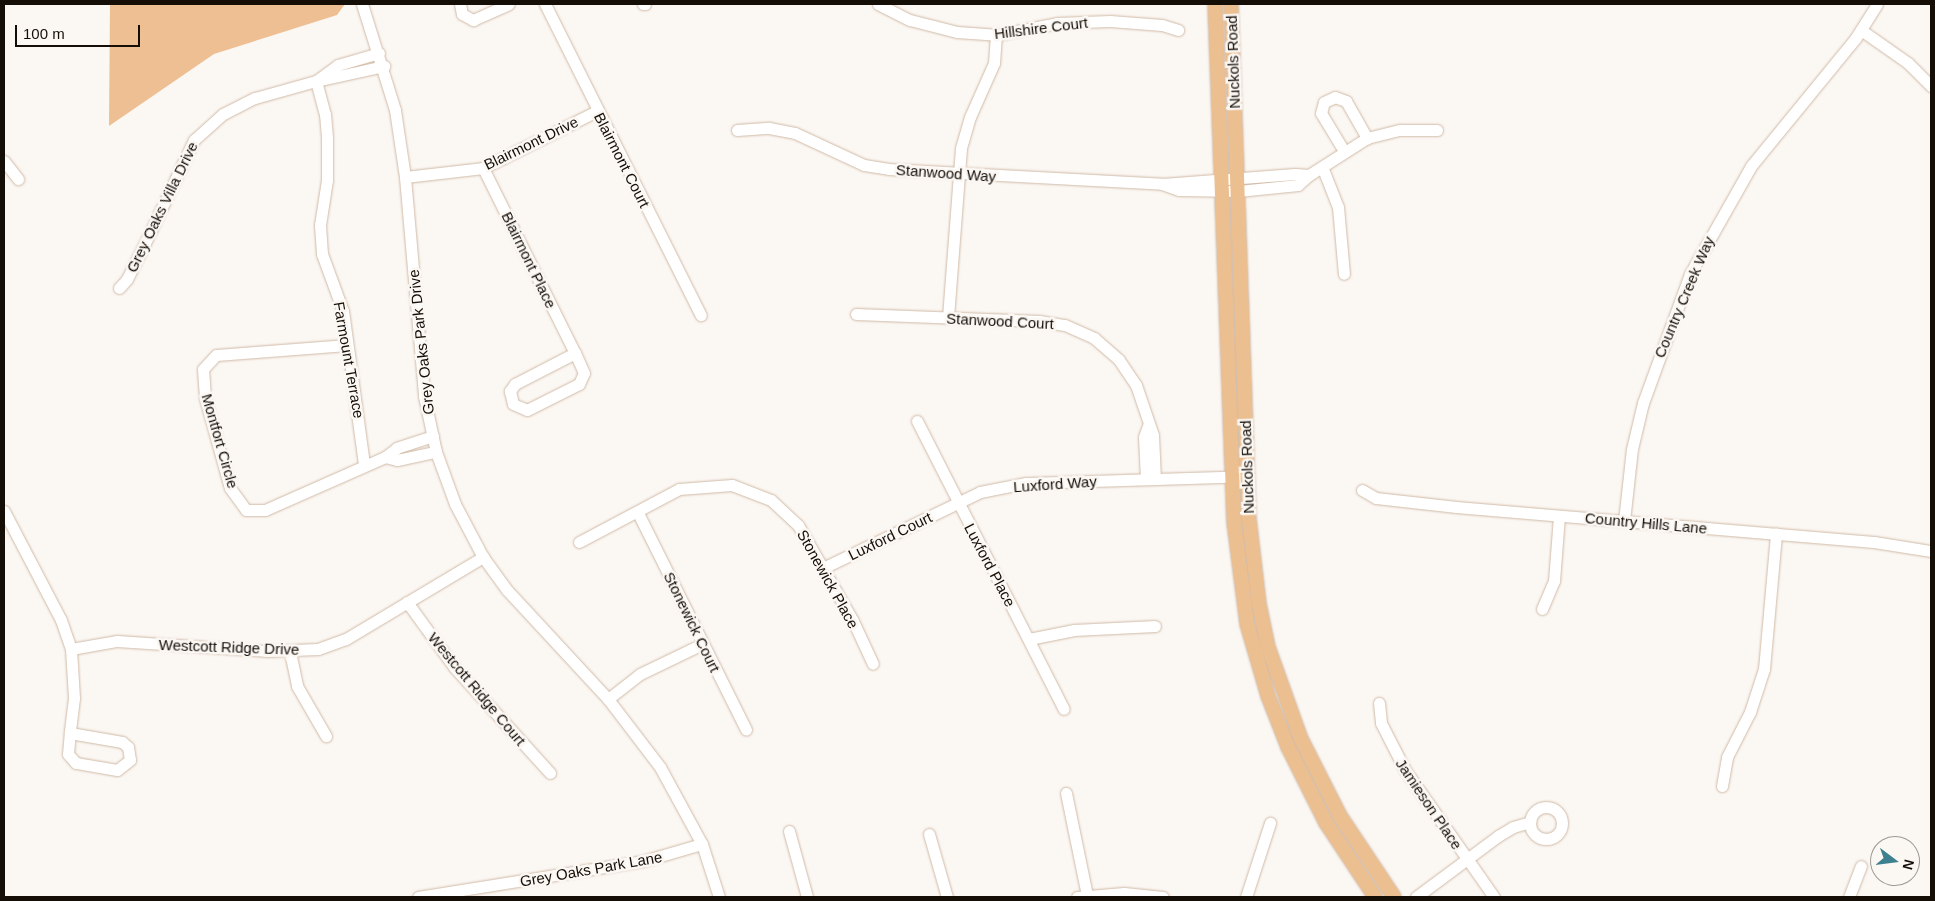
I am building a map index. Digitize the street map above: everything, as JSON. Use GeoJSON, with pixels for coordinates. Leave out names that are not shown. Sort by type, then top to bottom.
{"type":"FeatureCollection","features":[{"type":"Feature","properties":{"kind":"main road","name":"Nuckols Road"},"geometry":{"type":"LineString","coordinates":[[1215,4],[1232,477],[1239,582],[1247,624],[1268,696],[1312,798],[1375,897]]}},
{"type":"Feature","properties":{"kind":"main road","name":"Nuckols Road"},"geometry":{"type":"LineString","coordinates":[[1231,4],[1247,476],[1256,589],[1268,647],[1281,688],[1319,777],[1340,816],[1394,897]]}},
{"type":"Feature","properties":{"kind":"street","name":"Grey Oaks Park Drive"},"geometry":{"type":"LineString","coordinates":[[362,4],[384,66],[405,177],[424,396],[436,452],[455,504],[483,557],[507,590],[608,699],[660,767],[702,844],[719,897]]}},
{"type":"Feature","properties":{"kind":"street"},"geometry":{"type":"LineString","coordinates":[[460,4],[462,14],[473,20],[509,4]]}},
{"type":"Feature","properties":{"kind":"street","name":"Blairmont Court"},"geometry":{"type":"LineString","coordinates":[[546,4],[597,111],[701,316]]}},
{"type":"Feature","properties":{"kind":"street","name":"Hillshire Court"},"geometry":{"type":"LineString","coordinates":[[878,4],[910,20],[936,28],[996,35],[1057,24],[1093,21],[1137,22],[1178,30]]}},
{"type":"Feature","properties":{"kind":"street","name":"Country Creek Way"},"geometry":{"type":"LineString","coordinates":[[1624,521],[1632,449],[1643,403],[1690,274],[1751,166],[1861,30],[1877,4]]}},
{"type":"Feature","properties":{"kind":"street"},"geometry":{"type":"LineString","coordinates":[[1861,30],[1908,63],[1931,86]]}},
{"type":"Feature","properties":{"kind":"street"},"geometry":{"type":"LineString","coordinates":[[948,317],[964,134],[994,63],[996,35]]}},
{"type":"Feature","properties":{"kind":"street","name":"Grey Oaks Villa Drive"},"geometry":{"type":"LineString","coordinates":[[316,81],[338,65],[379,53]]}},
{"type":"Feature","properties":{"kind":"street","name":"Grey Oaks Villa Drive"},"geometry":{"type":"LineString","coordinates":[[119,288],[145,243],[194,140],[223,114],[255,98],[316,81],[384,66]]}},
{"type":"Feature","properties":{"kind":"street","name":"Farmount Terrace"},"geometry":{"type":"LineString","coordinates":[[316,81],[325,114],[328,138],[327,180],[320,225],[322,254],[343,311],[364,465]]}},
{"type":"Feature","properties":{"kind":"street"},"geometry":{"type":"LineString","coordinates":[[1344,151],[1321,113],[1324,102],[1335,97],[1346,101],[1367,138]]}},
{"type":"Feature","properties":{"kind":"street","name":"Blairmont Drive"},"geometry":{"type":"LineString","coordinates":[[405,177],[483,168],[597,111]]}},
{"type":"Feature","properties":{"kind":"street","name":"Stanwood Way"},"geometry":{"type":"LineString","coordinates":[[737,130],[769,128],[795,133],[876,167],[959,174],[1221,185],[1298,185],[1309,175],[1323,169],[1344,151],[1367,138],[1400,130],[1437,130]]}},
{"type":"Feature","properties":{"kind":"street"},"geometry":{"type":"LineString","coordinates":[[4,161],[18,179]]}},
{"type":"Feature","properties":{"kind":"street","name":"Blairmont Place"},"geometry":{"type":"LineString","coordinates":[[483,168],[575,353],[584,372],[579,384],[527,410],[513,404],[510,396],[515,384],[575,353]]}},
{"type":"Feature","properties":{"kind":"street"},"geometry":{"type":"LineString","coordinates":[[1323,169],[1338,207],[1344,274]]}},
{"type":"Feature","properties":{"kind":"street","name":"Stanwood Court"},"geometry":{"type":"LineString","coordinates":[[856,314],[1049,322],[1094,338],[1108,349],[1129,373],[1142,401],[1148,426],[1144,437],[1150,479]]}},
{"type":"Feature","properties":{"kind":"street","name":"Montfort Circle"},"geometry":{"type":"LineString","coordinates":[[347,345],[216,354],[203,370],[205,398],[230,488],[246,510],[265,510],[385,457],[397,448],[433,436]]}},
{"type":"Feature","properties":{"kind":"street","name":"Luxford Place"},"geometry":{"type":"LineString","coordinates":[[917,421],[957,503],[1064,709]]}},
{"type":"Feature","properties":{"kind":"street","name":"Montfort Circle"},"geometry":{"type":"LineString","coordinates":[[385,457],[396,460],[436,452]]}},
{"type":"Feature","properties":{"kind":"street","name":"Luxford Way"},"geometry":{"type":"LineString","coordinates":[[957,503],[980,492],[1026,483],[1150,479],[1173,473],[1232,477],[1247,476]]}},
{"type":"Feature","properties":{"kind":"street","name":"Stonewick Place"},"geometry":{"type":"LineString","coordinates":[[579,542],[638,513],[679,489],[732,485],[771,500],[798,525],[823,568],[873,664]]}},
{"type":"Feature","properties":{"kind":"street","name":"Country Hills Lane"},"geometry":{"type":"LineString","coordinates":[[1362,490],[1392,500],[1776,534],[1931,550]]}},
{"type":"Feature","properties":{"kind":"street","name":"Luxford Court"},"geometry":{"type":"LineString","coordinates":[[823,568],[957,503]]}},
{"type":"Feature","properties":{"kind":"street"},"geometry":{"type":"LineString","coordinates":[[4,511],[61,620],[71,649],[74,698],[70,733],[68,754],[76,763],[117,770],[130,760],[128,747],[122,742],[70,733]]}},
{"type":"Feature","properties":{"kind":"street","name":"Stonewick Court"},"geometry":{"type":"LineString","coordinates":[[638,513],[746,730]]}},
{"type":"Feature","properties":{"kind":"street"},"geometry":{"type":"LineString","coordinates":[[1542,609],[1554,581],[1559,516]]}},
{"type":"Feature","properties":{"kind":"street"},"geometry":{"type":"LineString","coordinates":[[1722,786],[1727,757],[1750,712],[1764,669],[1776,534]]}},
{"type":"Feature","properties":{"kind":"street","name":"Westcott Ridge Drive"},"geometry":{"type":"LineString","coordinates":[[71,649],[117,641],[290,652],[318,649],[346,639],[483,557]]}},
{"type":"Feature","properties":{"kind":"street","name":"Westcott Ridge Court"},"geometry":{"type":"LineString","coordinates":[[407,602],[454,667],[550,773]]}},
{"type":"Feature","properties":{"kind":"street"},"geometry":{"type":"LineString","coordinates":[[1029,639],[1074,630],[1155,626]]}},
{"type":"Feature","properties":{"kind":"street"},"geometry":{"type":"LineString","coordinates":[[608,699],[640,674],[702,644]]}},
{"type":"Feature","properties":{"kind":"street"},"geometry":{"type":"LineString","coordinates":[[290,652],[297,686],[326,736]]}},
{"type":"Feature","properties":{"kind":"street","name":"Jamieson Place"},"geometry":{"type":"LineString","coordinates":[[1379,704],[1381,723],[1405,770],[1494,897]]}},
{"type":"Feature","properties":{"kind":"street"},"geometry":{"type":"LineString","coordinates":[[1066,793],[1082,896],[1124,893],[1163,897]]}},
{"type":"Feature","properties":{"kind":"street"},"geometry":{"type":"LineString","coordinates":[[1416,897],[1513,826],[1530,822]]}},
{"type":"Feature","properties":{"kind":"street"},"geometry":{"type":"LineString","coordinates":[[1246,897],[1270,823]]}},
{"type":"Feature","properties":{"kind":"street"},"geometry":{"type":"LineString","coordinates":[[789,831],[807,897]]}},
{"type":"Feature","properties":{"kind":"street"},"geometry":{"type":"LineString","coordinates":[[929,834],[947,897]]}},
{"type":"Feature","properties":{"kind":"street","name":"Grey Oaks Park Lane"},"geometry":{"type":"LineString","coordinates":[[418,897],[643,861],[702,844]]}},
{"type":"Feature","properties":{"kind":"street"},"geometry":{"type":"LineString","coordinates":[[1849,897],[1861,866]]}},
{"type":"Feature","properties":{"kind":"shaded area"},"geometry":{"type":"Polygon","coordinates":[[[110,4],[345,4],[337,15],[214,54],[109,126],[110,4]]]}}]}
